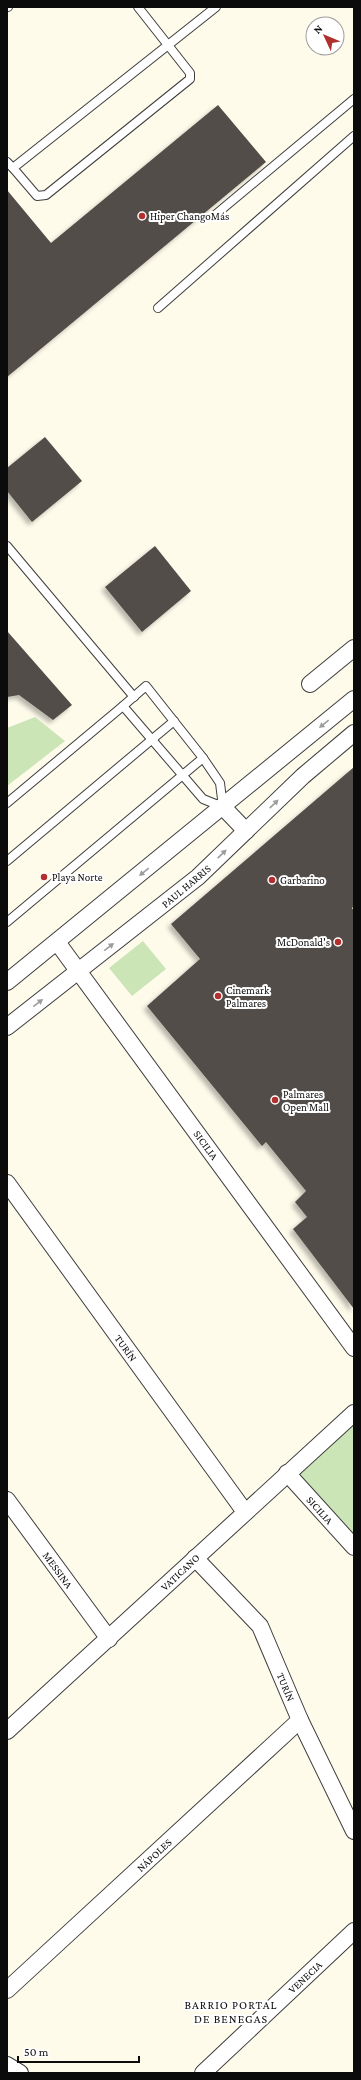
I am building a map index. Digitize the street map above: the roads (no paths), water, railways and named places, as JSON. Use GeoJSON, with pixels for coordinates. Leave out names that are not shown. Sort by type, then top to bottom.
{"type":"FeatureCollection","features":[{"type":"Feature","properties":{"kind":"street"},"geometry":{"type":"LineString","coordinates":[[310,684],[354,648]]}},
{"type":"Feature","properties":{"kind":"street"},"geometry":{"type":"LineString","coordinates":[[7,982],[354,699]]}},
{"type":"Feature","properties":{"kind":"street","name":"PAUL HARRIS"},"geometry":{"type":"LineString","coordinates":[[7,1027],[198,877],[303,776],[354,733]]}},
{"type":"Feature","properties":{"kind":"street"},"geometry":{"type":"LineString","coordinates":[[223,807],[246,832]]}},
{"type":"Feature","properties":{"kind":"street","name":"SICILIA"},"geometry":{"type":"LineString","coordinates":[[57,942],[354,1348]]}},
{"type":"Feature","properties":{"kind":"street","name":"TURÍN"},"geometry":{"type":"LineString","coordinates":[[7,1184],[245,1512]]}},
{"type":"Feature","properties":{"kind":"street","name":"VATICANO"},"geometry":{"type":"LineString","coordinates":[[7,1731],[109,1639],[287,1473],[353,1416]]}},
{"type":"Feature","properties":{"kind":"street","name":"SICILIA"},"geometry":{"type":"LineString","coordinates":[[287,1473],[354,1547]]}},
{"type":"Feature","properties":{"kind":"street","name":"MESSINA"},"geometry":{"type":"LineString","coordinates":[[7,1500],[109,1639]]}},
{"type":"Feature","properties":{"kind":"street","name":"TURÍN"},"geometry":{"type":"LineString","coordinates":[[195,1558],[260,1626],[300,1720],[354,1831]]}},
{"type":"Feature","properties":{"kind":"street","name":"NÁPOLES"},"geometry":{"type":"LineString","coordinates":[[7,1990],[300,1720]]}},
{"type":"Feature","properties":{"kind":"street","name":"VENECIA"},"geometry":{"type":"LineString","coordinates":[[203,2073],[354,1931]]}},
{"type":"Feature","properties":{"kind":"street"},"geometry":{"type":"LineString","coordinates":[[7,2065],[20,2073]]}},
{"type":"Feature","properties":{"kind":"lane"},"geometry":{"type":"LineString","coordinates":[[7,162],[37,196],[46,195],[190,79],[190,73],[138,7]]}},
{"type":"Feature","properties":{"kind":"lane"},"geometry":{"type":"LineString","coordinates":[[13,168],[216,7]]}},
{"type":"Feature","properties":{"kind":"lane"},"geometry":{"type":"LineString","coordinates":[[215,215],[354,99]]}},
{"type":"Feature","properties":{"kind":"lane"},"geometry":{"type":"LineString","coordinates":[[158,308],[354,136]]}},
{"type":"Feature","properties":{"kind":"lane"},"geometry":{"type":"LineString","coordinates":[[7,546],[134,697]]}},
{"type":"Feature","properties":{"kind":"lane"},"geometry":{"type":"LineString","coordinates":[[7,803],[146,686],[203,758],[220,784],[223,807],[202,799],[123,706]]}},
{"type":"Feature","properties":{"kind":"lane"},"geometry":{"type":"LineString","coordinates":[[7,861],[174,721]]}},
{"type":"Feature","properties":{"kind":"lane"},"geometry":{"type":"LineString","coordinates":[[7,922],[203,758]]}},
{"type":"Feature","properties":{"kind":"place","name":"Hiper ChangoMás"},"geometry":{"type":"Point","coordinates":[142,216]}},
{"type":"Feature","properties":{"kind":"place","name":"Playa Norte"},"geometry":{"type":"Point","coordinates":[44,877]}},
{"type":"Feature","properties":{"kind":"place","name":"Garbarino"},"geometry":{"type":"Point","coordinates":[272,880]}},
{"type":"Feature","properties":{"kind":"place","name":"McDonald's"},"geometry":{"type":"Point","coordinates":[338,942]}},
{"type":"Feature","properties":{"kind":"place","name":"Cinemark Palmares"},"geometry":{"type":"Point","coordinates":[218,996]}},
{"type":"Feature","properties":{"kind":"place","name":"Palmares Open Mall"},"geometry":{"type":"Point","coordinates":[275,1100]}},
{"type":"Feature","properties":{"kind":"district","name":"BARRIO PORTAL DE BENEGAS"},"geometry":{"type":"Point","coordinates":[231,2012]}}]}
